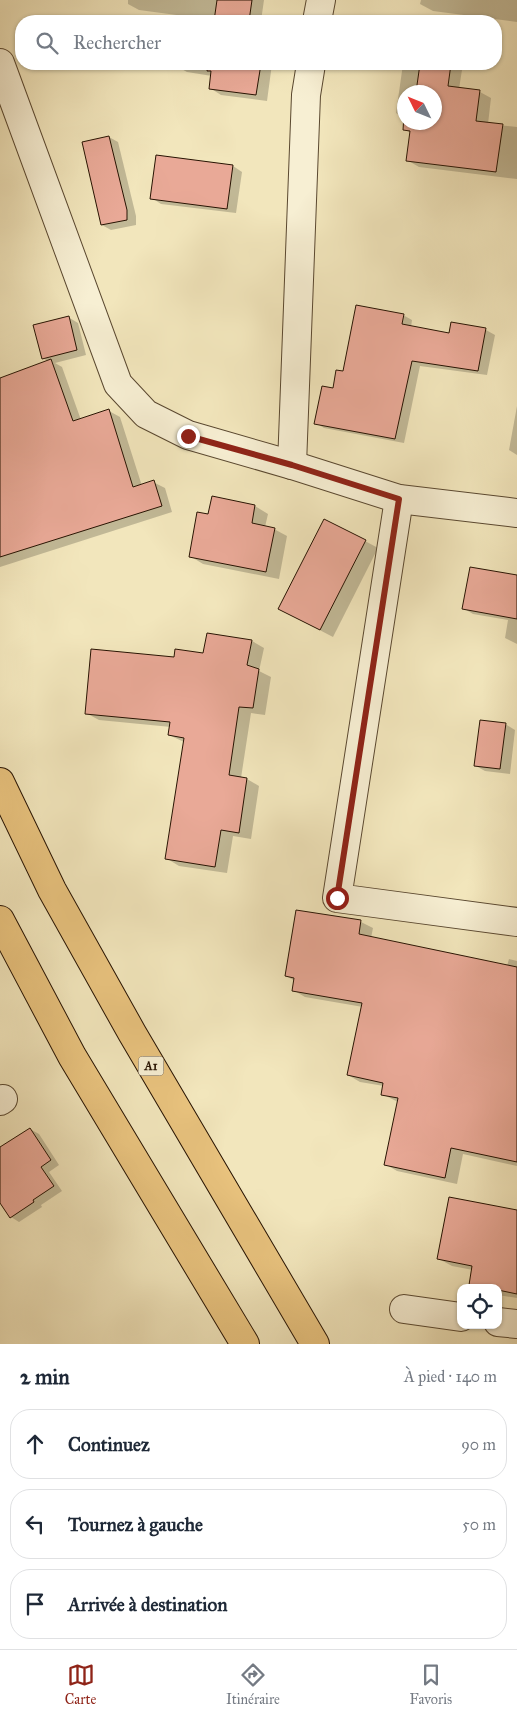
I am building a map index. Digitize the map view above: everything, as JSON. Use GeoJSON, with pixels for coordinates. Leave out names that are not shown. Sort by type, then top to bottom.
{"type":"FeatureCollection","features":[{"type":"Feature","properties":{"kind":"main road","name":"A1"},"geometry":{"type":"LineString","coordinates":[[0,782],[52,890],[132,1033],[315,1344]]}},
{"type":"Feature","properties":{"kind":"main road"},"geometry":{"type":"LineString","coordinates":[[0,920],[72,1056],[245,1344]]}},
{"type":"Feature","properties":{"kind":"street"},"geometry":{"type":"LineString","coordinates":[[318,15],[321,0]]}},
{"type":"Feature","properties":{"kind":"street"},"geometry":{"type":"LineString","coordinates":[[0,64],[118,384],[146,414],[188,436],[292,465],[399,499],[517,513]]}},
{"type":"Feature","properties":{"kind":"street"},"geometry":{"type":"LineString","coordinates":[[292,465],[306,95],[310,70]]}},
{"type":"Feature","properties":{"kind":"street"},"geometry":{"type":"LineString","coordinates":[[399,499],[337,898],[517,922]]}},
{"type":"Feature","properties":{"kind":"street"},"geometry":{"type":"LineString","coordinates":[[404,1309],[457,1316]]}},
{"type":"Feature","properties":{"kind":"street"},"geometry":{"type":"LineString","coordinates":[[502,1322],[517,1324]]}},
{"type":"Feature","properties":{"kind":"building"},"geometry":{"type":"Polygon","coordinates":[[[217,0],[252,0],[250,15],[215,15],[217,0]]]}},
{"type":"Feature","properties":{"kind":"building"},"geometry":{"type":"Polygon","coordinates":[[[260,70],[256,95],[209,89],[211,71],[207,71],[260,70]]]}},
{"type":"Feature","properties":{"kind":"building"},"geometry":{"type":"Polygon","coordinates":[[[419,70],[450,70],[448,86],[480,90],[476,121],[503,124],[496,172],[406,161],[410,131],[403,130],[442,130],[442,85],[417,85],[419,70]]]}},
{"type":"Feature","properties":{"kind":"building"},"geometry":{"type":"Polygon","coordinates":[[[109,136],[127,210],[127,220],[101,225],[82,142],[109,136]]]}},
{"type":"Feature","properties":{"kind":"building"},"geometry":{"type":"Polygon","coordinates":[[[156,155],[233,165],[227,209],[150,199],[156,155]]]}},
{"type":"Feature","properties":{"kind":"building"},"geometry":{"type":"Polygon","coordinates":[[[356,305],[404,314],[402,324],[449,333],[451,322],[486,328],[478,371],[412,361],[395,439],[314,424],[322,386],[333,388],[336,370],[343,371],[356,305]]]}},
{"type":"Feature","properties":{"kind":"building"},"geometry":{"type":"Polygon","coordinates":[[[69,316],[77,350],[42,359],[33,325],[69,316]]]}},
{"type":"Feature","properties":{"kind":"building"},"geometry":{"type":"Polygon","coordinates":[[[51,359],[73,421],[109,409],[133,487],[154,480],[162,506],[0,557],[0,378],[51,359]]]}},
{"type":"Feature","properties":{"kind":"building"},"geometry":{"type":"Polygon","coordinates":[[[212,496],[255,505],[252,523],[275,528],[266,572],[189,557],[197,512],[208,514],[212,496]]]}},
{"type":"Feature","properties":{"kind":"building"},"geometry":{"type":"Polygon","coordinates":[[[324,519],[366,540],[320,630],[278,609],[324,519]]]}},
{"type":"Feature","properties":{"kind":"building"},"geometry":{"type":"Polygon","coordinates":[[[470,567],[517,575],[517,619],[462,609],[470,567]]]}},
{"type":"Feature","properties":{"kind":"building"},"geometry":{"type":"Polygon","coordinates":[[[207,633],[252,640],[247,665],[259,669],[253,708],[239,707],[229,775],[247,778],[239,833],[221,830],[215,867],[165,859],[184,738],[168,735],[170,722],[85,714],[91,649],[174,657],[175,649],[203,653],[207,633]]]}},
{"type":"Feature","properties":{"kind":"building"},"geometry":{"type":"Polygon","coordinates":[[[480,720],[506,723],[500,769],[474,766],[480,720]]]}},
{"type":"Feature","properties":{"kind":"building"},"geometry":{"type":"Polygon","coordinates":[[[296,910],[361,920],[359,934],[517,967],[517,1162],[451,1148],[445,1178],[384,1165],[398,1098],[381,1095],[383,1083],[347,1075],[362,1003],[292,991],[294,978],[285,976],[296,910]]]}},
{"type":"Feature","properties":{"kind":"building"},"geometry":{"type":"Polygon","coordinates":[[[30,1128],[51,1160],[41,1167],[54,1186],[10,1218],[0,1203],[0,1147],[30,1128]]]}},
{"type":"Feature","properties":{"kind":"building"},"geometry":{"type":"Polygon","coordinates":[[[449,1197],[517,1210],[517,1294],[502,1291],[502,1284],[469,1284],[472,1266],[437,1259],[449,1197]]]}},
{"type":"Feature","properties":{"kind":"route"},"geometry":{"type":"LineString","coordinates":[[188,436],[292,465],[399,499],[337,898]]}}]}
